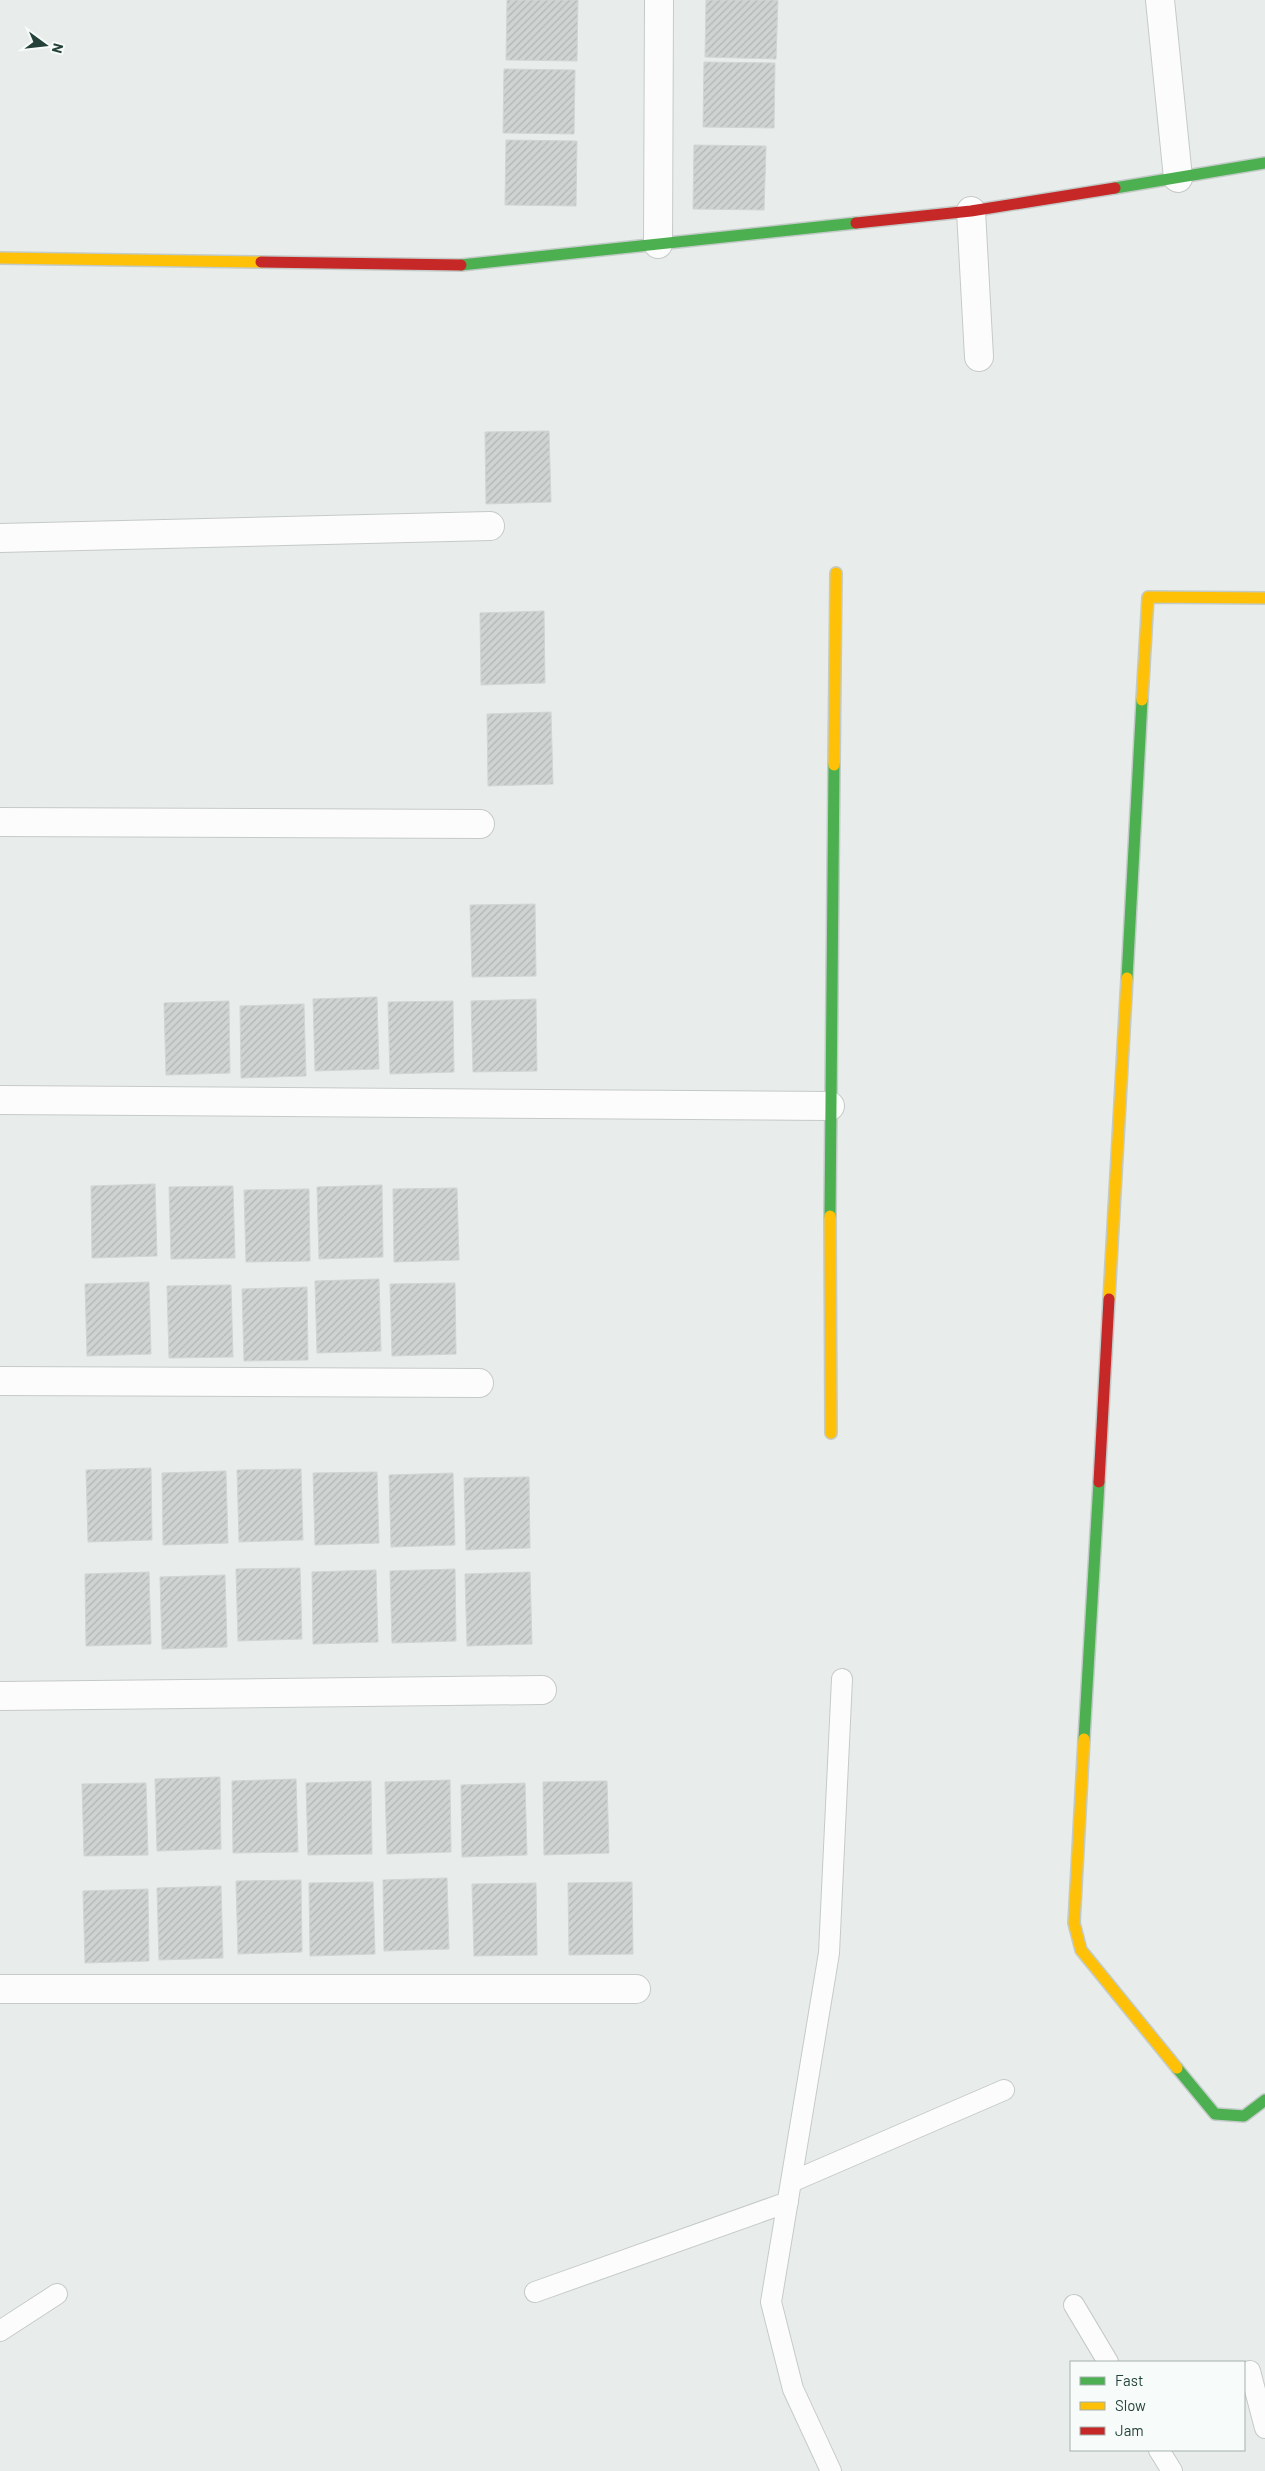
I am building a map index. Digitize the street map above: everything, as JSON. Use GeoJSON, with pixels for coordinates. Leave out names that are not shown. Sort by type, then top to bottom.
{"type":"FeatureCollection","features":[{"type":"Feature","properties":{"kind":"street"},"geometry":{"type":"LineString","coordinates":[[658,244],[659,0]]}},
{"type":"Feature","properties":{"kind":"street"},"geometry":{"type":"LineString","coordinates":[[1160,0],[1178,178]]}},
{"type":"Feature","properties":{"kind":"street"},"geometry":{"type":"LineString","coordinates":[[0,258],[473,265],[971,211],[1265,163]]}},
{"type":"Feature","properties":{"kind":"street"},"geometry":{"type":"LineString","coordinates":[[971,211],[979,356]]}},
{"type":"Feature","properties":{"kind":"street"},"geometry":{"type":"LineString","coordinates":[[0,538],[490,526]]}},
{"type":"Feature","properties":{"kind":"street"},"geometry":{"type":"LineString","coordinates":[[831,1433],[830,1106],[836,572]]}},
{"type":"Feature","properties":{"kind":"street"},"geometry":{"type":"LineString","coordinates":[[1265,598],[1148,597],[1074,1924],[1081,1950],[1215,2114],[1244,2116],[1265,2100]]}},
{"type":"Feature","properties":{"kind":"street"},"geometry":{"type":"LineString","coordinates":[[0,822],[480,824]]}},
{"type":"Feature","properties":{"kind":"street"},"geometry":{"type":"LineString","coordinates":[[0,1100],[830,1106]]}},
{"type":"Feature","properties":{"kind":"street"},"geometry":{"type":"LineString","coordinates":[[0,1381],[479,1383]]}},
{"type":"Feature","properties":{"kind":"street"},"geometry":{"type":"LineString","coordinates":[[0,1696],[542,1690]]}},
{"type":"Feature","properties":{"kind":"street"},"geometry":{"type":"LineString","coordinates":[[0,1989],[636,1989]]}},
{"type":"Feature","properties":{"kind":"lane"},"geometry":{"type":"LineString","coordinates":[[832,2471],[793,2389],[771,2302],[829,1953],[842,1679]]}},
{"type":"Feature","properties":{"kind":"lane"},"geometry":{"type":"LineString","coordinates":[[791,2182],[1004,2090]]}},
{"type":"Feature","properties":{"kind":"lane"},"geometry":{"type":"LineString","coordinates":[[535,2292],[788,2202]]}},
{"type":"Feature","properties":{"kind":"lane"},"geometry":{"type":"LineString","coordinates":[[0,2331],[57,2294]]}},
{"type":"Feature","properties":{"kind":"lane"},"geometry":{"type":"LineString","coordinates":[[1074,2305],[1107,2361]]}},
{"type":"Feature","properties":{"kind":"lane"},"geometry":{"type":"LineString","coordinates":[[1250,2371],[1265,2428]]}},
{"type":"Feature","properties":{"kind":"lane"},"geometry":{"type":"LineString","coordinates":[[1160,2451],[1172,2471]]}},
{"type":"Feature","properties":{"kind":"building"},"geometry":{"type":"Polygon","coordinates":[[[507,0],[578,0],[577,61],[506,60],[507,0]]]}},
{"type":"Feature","properties":{"kind":"building"},"geometry":{"type":"Polygon","coordinates":[[[706,0],[778,0],[776,59],[705,57],[706,0]]]}},
{"type":"Feature","properties":{"kind":"building"},"geometry":{"type":"Polygon","coordinates":[[[704,62],[775,63],[774,128],[703,127],[704,62]]]}},
{"type":"Feature","properties":{"kind":"building"},"geometry":{"type":"Polygon","coordinates":[[[504,69],[575,70],[574,134],[503,133],[504,69]]]}},
{"type":"Feature","properties":{"kind":"building"},"geometry":{"type":"Polygon","coordinates":[[[506,140],[577,141],[576,206],[505,205],[506,140]]]}},
{"type":"Feature","properties":{"kind":"building"},"geometry":{"type":"Polygon","coordinates":[[[694,145],[766,146],[764,210],[693,209],[694,145]]]}},
{"type":"Feature","properties":{"kind":"building"},"geometry":{"type":"Polygon","coordinates":[[[549,431],[551,502],[486,504],[485,432],[549,431]]]}},
{"type":"Feature","properties":{"kind":"building"},"geometry":{"type":"Polygon","coordinates":[[[544,611],[545,683],[481,685],[480,613],[544,611]]]}},
{"type":"Feature","properties":{"kind":"building"},"geometry":{"type":"Polygon","coordinates":[[[551,712],[553,784],[488,786],[487,714],[551,712]]]}},
{"type":"Feature","properties":{"kind":"building"},"geometry":{"type":"Polygon","coordinates":[[[535,904],[536,976],[472,977],[470,905],[535,904]]]}},
{"type":"Feature","properties":{"kind":"building"},"geometry":{"type":"Polygon","coordinates":[[[377,997],[379,1069],[315,1071],[313,999],[377,997]]]}},
{"type":"Feature","properties":{"kind":"building"},"geometry":{"type":"Polygon","coordinates":[[[536,999],[537,1071],[473,1072],[471,1001],[536,999]]]}},
{"type":"Feature","properties":{"kind":"building"},"geometry":{"type":"Polygon","coordinates":[[[229,1001],[230,1073],[166,1075],[164,1003],[229,1001]]]}},
{"type":"Feature","properties":{"kind":"building"},"geometry":{"type":"Polygon","coordinates":[[[453,1001],[454,1072],[390,1074],[388,1002],[453,1001]]]}},
{"type":"Feature","properties":{"kind":"building"},"geometry":{"type":"Polygon","coordinates":[[[304,1004],[306,1076],[241,1078],[240,1006],[304,1004]]]}},
{"type":"Feature","properties":{"kind":"building"},"geometry":{"type":"Polygon","coordinates":[[[155,1184],[157,1256],[92,1258],[91,1186],[155,1184]]]}},
{"type":"Feature","properties":{"kind":"building"},"geometry":{"type":"Polygon","coordinates":[[[382,1185],[383,1257],[319,1259],[317,1187],[382,1185]]]}},
{"type":"Feature","properties":{"kind":"building"},"geometry":{"type":"Polygon","coordinates":[[[233,1186],[235,1258],[171,1259],[169,1187],[233,1186]]]}},
{"type":"Feature","properties":{"kind":"building"},"geometry":{"type":"Polygon","coordinates":[[[457,1188],[459,1260],[394,1262],[393,1189],[457,1188]]]}},
{"type":"Feature","properties":{"kind":"building"},"geometry":{"type":"Polygon","coordinates":[[[309,1189],[310,1261],[246,1262],[244,1190],[309,1189]]]}},
{"type":"Feature","properties":{"kind":"building"},"geometry":{"type":"Polygon","coordinates":[[[379,1279],[381,1351],[317,1353],[315,1281],[379,1279]]]}},
{"type":"Feature","properties":{"kind":"building"},"geometry":{"type":"Polygon","coordinates":[[[149,1282],[151,1354],[87,1356],[85,1284],[149,1282]]]}},
{"type":"Feature","properties":{"kind":"building"},"geometry":{"type":"Polygon","coordinates":[[[455,1283],[456,1354],[392,1356],[390,1284],[455,1283]]]}},
{"type":"Feature","properties":{"kind":"building"},"geometry":{"type":"Polygon","coordinates":[[[231,1285],[233,1357],[169,1358],[167,1286],[231,1285]]]}},
{"type":"Feature","properties":{"kind":"building"},"geometry":{"type":"Polygon","coordinates":[[[307,1287],[308,1360],[244,1361],[242,1289],[307,1287]]]}},
{"type":"Feature","properties":{"kind":"building"},"geometry":{"type":"Polygon","coordinates":[[[151,1468],[152,1540],[88,1542],[86,1470],[151,1468]]]}},
{"type":"Feature","properties":{"kind":"building"},"geometry":{"type":"Polygon","coordinates":[[[301,1469],[303,1540],[239,1542],[237,1470],[301,1469]]]}},
{"type":"Feature","properties":{"kind":"building"},"geometry":{"type":"Polygon","coordinates":[[[226,1471],[228,1543],[163,1545],[162,1473],[226,1471]]]}},
{"type":"Feature","properties":{"kind":"building"},"geometry":{"type":"Polygon","coordinates":[[[377,1472],[379,1543],[315,1545],[313,1473],[377,1472]]]}},
{"type":"Feature","properties":{"kind":"building"},"geometry":{"type":"Polygon","coordinates":[[[453,1473],[455,1545],[391,1547],[389,1475],[453,1473]]]}},
{"type":"Feature","properties":{"kind":"building"},"geometry":{"type":"Polygon","coordinates":[[[529,1477],[530,1548],[466,1550],[464,1478],[529,1477]]]}},
{"type":"Feature","properties":{"kind":"building"},"geometry":{"type":"Polygon","coordinates":[[[300,1568],[302,1639],[238,1641],[236,1569],[300,1568]]]}},
{"type":"Feature","properties":{"kind":"building"},"geometry":{"type":"Polygon","coordinates":[[[455,1569],[456,1641],[392,1643],[390,1571],[455,1569]]]}},
{"type":"Feature","properties":{"kind":"building"},"geometry":{"type":"Polygon","coordinates":[[[376,1570],[378,1642],[313,1644],[312,1572],[376,1570]]]}},
{"type":"Feature","properties":{"kind":"building"},"geometry":{"type":"Polygon","coordinates":[[[149,1572],[151,1644],[86,1646],[85,1574],[149,1572]]]}},
{"type":"Feature","properties":{"kind":"building"},"geometry":{"type":"Polygon","coordinates":[[[530,1572],[532,1644],[467,1646],[465,1574],[530,1572]]]}},
{"type":"Feature","properties":{"kind":"building"},"geometry":{"type":"Polygon","coordinates":[[[225,1575],[227,1647],[162,1649],[160,1577],[225,1575]]]}},
{"type":"Feature","properties":{"kind":"building"},"geometry":{"type":"Polygon","coordinates":[[[220,1777],[221,1849],[157,1851],[155,1779],[220,1777]]]}},
{"type":"Feature","properties":{"kind":"building"},"geometry":{"type":"Polygon","coordinates":[[[296,1779],[298,1852],[233,1853],[232,1781],[296,1779]]]}},
{"type":"Feature","properties":{"kind":"building"},"geometry":{"type":"Polygon","coordinates":[[[450,1780],[451,1852],[387,1854],[385,1782],[450,1780]]]}},
{"type":"Feature","properties":{"kind":"building"},"geometry":{"type":"Polygon","coordinates":[[[371,1781],[372,1854],[308,1855],[306,1783],[371,1781]]]}},
{"type":"Feature","properties":{"kind":"building"},"geometry":{"type":"Polygon","coordinates":[[[607,1781],[609,1853],[544,1855],[543,1782],[607,1781]]]}},
{"type":"Feature","properties":{"kind":"building"},"geometry":{"type":"Polygon","coordinates":[[[146,1783],[148,1855],[84,1856],[82,1784],[146,1783]]]}},
{"type":"Feature","properties":{"kind":"building"},"geometry":{"type":"Polygon","coordinates":[[[525,1783],[527,1855],[462,1857],[461,1785],[525,1783]]]}},
{"type":"Feature","properties":{"kind":"building"},"geometry":{"type":"Polygon","coordinates":[[[447,1878],[449,1949],[384,1951],[383,1880],[447,1878]]]}},
{"type":"Feature","properties":{"kind":"building"},"geometry":{"type":"Polygon","coordinates":[[[301,1880],[302,1952],[238,1954],[236,1881],[301,1880]]]}},
{"type":"Feature","properties":{"kind":"building"},"geometry":{"type":"Polygon","coordinates":[[[373,1882],[375,1954],[310,1956],[309,1883],[373,1882]]]}},
{"type":"Feature","properties":{"kind":"building"},"geometry":{"type":"Polygon","coordinates":[[[632,1882],[633,1954],[569,1955],[568,1883],[632,1882]]]}},
{"type":"Feature","properties":{"kind":"building"},"geometry":{"type":"Polygon","coordinates":[[[536,1883],[537,1955],[474,1956],[472,1884],[536,1883]]]}},
{"type":"Feature","properties":{"kind":"building"},"geometry":{"type":"Polygon","coordinates":[[[221,1886],[223,1958],[159,1960],[157,1888],[221,1886]]]}},
{"type":"Feature","properties":{"kind":"building"},"geometry":{"type":"Polygon","coordinates":[[[148,1889],[149,1961],[85,1963],[83,1891],[148,1889]]]}},
{"type":"Feature","properties":{"kind":"traffic: fast"},"geometry":{"type":"LineString","coordinates":[[1115,188],[1265,163]]}},
{"type":"Feature","properties":{"kind":"traffic: fast"},"geometry":{"type":"LineString","coordinates":[[461,265],[856,223]]}},
{"type":"Feature","properties":{"kind":"traffic: fast"},"geometry":{"type":"LineString","coordinates":[[1127,978],[1142,700]]}},
{"type":"Feature","properties":{"kind":"traffic: fast"},"geometry":{"type":"LineString","coordinates":[[830,1216],[834,765]]}},
{"type":"Feature","properties":{"kind":"traffic: fast"},"geometry":{"type":"LineString","coordinates":[[1084,1739],[1099,1482]]}},
{"type":"Feature","properties":{"kind":"traffic: fast"},"geometry":{"type":"LineString","coordinates":[[1177,2068],[1215,2114],[1244,2116],[1265,2100]]}},
{"type":"Feature","properties":{"kind":"traffic: slow"},"geometry":{"type":"LineString","coordinates":[[0,258],[261,262]]}},
{"type":"Feature","properties":{"kind":"traffic: slow"},"geometry":{"type":"LineString","coordinates":[[834,765],[836,573]]}},
{"type":"Feature","properties":{"kind":"traffic: slow"},"geometry":{"type":"LineString","coordinates":[[1142,700],[1148,597],[1265,598]]}},
{"type":"Feature","properties":{"kind":"traffic: slow"},"geometry":{"type":"LineString","coordinates":[[1109,1299],[1127,978]]}},
{"type":"Feature","properties":{"kind":"traffic: slow"},"geometry":{"type":"LineString","coordinates":[[830,1216],[831,1433]]}},
{"type":"Feature","properties":{"kind":"traffic: slow"},"geometry":{"type":"LineString","coordinates":[[1084,1739],[1074,1923],[1081,1950],[1177,2068]]}},
{"type":"Feature","properties":{"kind":"traffic: jam"},"geometry":{"type":"LineString","coordinates":[[856,223],[971,211],[1115,188]]}},
{"type":"Feature","properties":{"kind":"traffic: jam"},"geometry":{"type":"LineString","coordinates":[[261,262],[461,265]]}},
{"type":"Feature","properties":{"kind":"traffic: jam"},"geometry":{"type":"LineString","coordinates":[[1099,1482],[1109,1299]]}}]}
